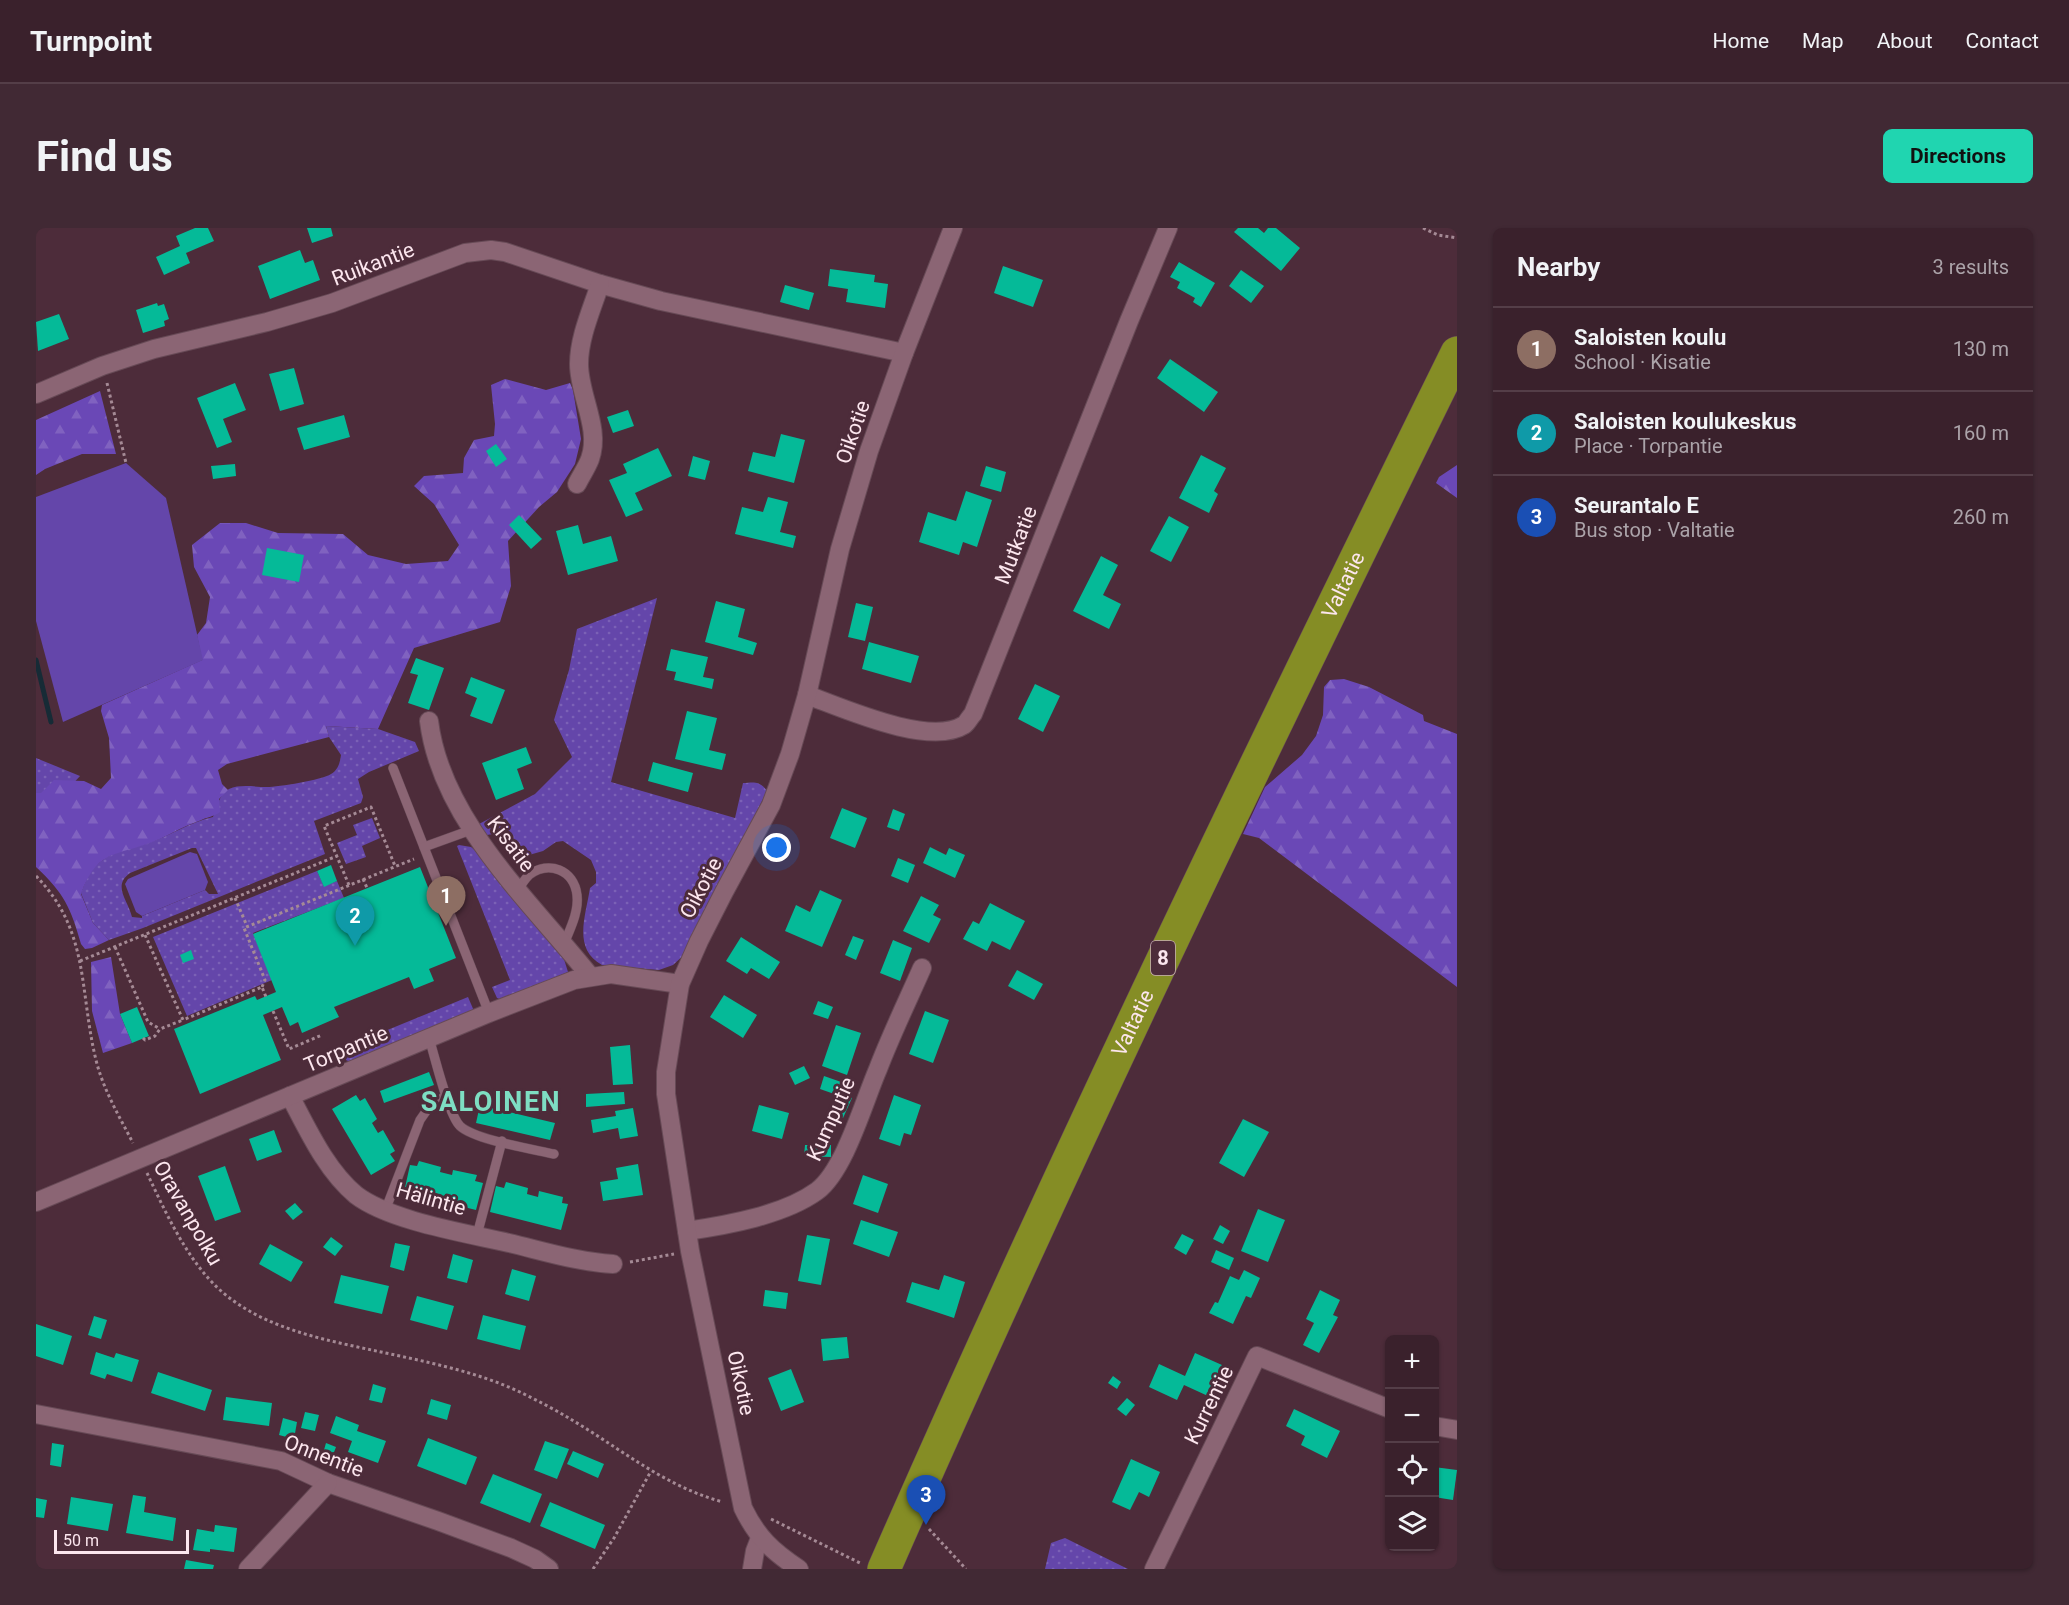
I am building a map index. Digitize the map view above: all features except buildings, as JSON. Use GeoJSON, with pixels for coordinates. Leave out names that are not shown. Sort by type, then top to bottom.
{"type":"FeatureCollection","features":[{"type":"Feature","properties":{"kind":"highway","name":"Valtatie"},"geometry":{"type":"LineString","coordinates":[[877,1568],[965,1384],[1080,1132],[1286,700],[1457,353]]}},
{"type":"Feature","properties":{"kind":"street","name":"Oikotie"},"geometry":{"type":"LineString","coordinates":[[799,1569],[777,1554],[760,1538],[744,1508],[690,1251],[666,1094],[666,1072],[680,984],[709,921],[771,805],[790,754],[807,695],[840,549],[869,451],[953,228]]}},
{"type":"Feature","properties":{"kind":"street","name":"Mutkatie"},"geometry":{"type":"LineString","coordinates":[[807,695],[904,729],[924,732],[944,732],[964,725],[973,714],[1168,228]]}},
{"type":"Feature","properties":{"kind":"street","name":"Ruikantie"},"geometry":{"type":"LineString","coordinates":[[36,394],[102,366],[196,338],[309,311],[465,253],[491,250],[518,255],[600,284],[714,314],[904,353]]}},
{"type":"Feature","properties":{"kind":"street"},"geometry":{"type":"LineString","coordinates":[[577,484],[590,459],[593,443],[579,372],[580,350],[600,284]]}},
{"type":"Feature","properties":{"kind":"street","name":"Kisatie"},"geometry":{"type":"LineString","coordinates":[[429,722],[439,762],[471,830],[590,976]]}},
{"type":"Feature","properties":{"kind":"street","name":"Kumputie"},"geometry":{"type":"LineString","coordinates":[[687,1231],[740,1221],[800,1202],[819,1190],[829,1179],[854,1130],[878,1068],[922,968]]}},
{"type":"Feature","properties":{"kind":"street","name":"Torpantie"},"geometry":{"type":"LineString","coordinates":[[36,1202],[489,1013],[574,980],[611,974],[680,984]]}},
{"type":"Feature","properties":{"kind":"street","name":"Hälintie"},"geometry":{"type":"LineString","coordinates":[[290,1096],[319,1149],[340,1177],[356,1194],[385,1210],[588,1262],[613,1264]]}},
{"type":"Feature","properties":{"kind":"street","name":"Kurrentie"},"geometry":{"type":"LineString","coordinates":[[1154,1569],[1257,1356],[1385,1407]]}},
{"type":"Feature","properties":{"kind":"street","name":"Onnentie"},"geometry":{"type":"LineString","coordinates":[[36,1414],[282,1461],[328,1483],[511,1548],[549,1569]]}},
{"type":"Feature","properties":{"kind":"street"},"geometry":{"type":"LineString","coordinates":[[1439,1427],[1457,1430]]}},
{"type":"Feature","properties":{"kind":"street"},"geometry":{"type":"LineString","coordinates":[[248,1569],[328,1483]]}},
{"type":"Feature","properties":{"kind":"street"},"geometry":{"type":"LineString","coordinates":[[752,1569],[760,1538]]}},
{"type":"Feature","properties":{"kind":"lane"},"geometry":{"type":"LineString","coordinates":[[393,768],[489,1013]]}},
{"type":"Feature","properties":{"kind":"lane"},"geometry":{"type":"LineString","coordinates":[[425,850],[471,830]]}},
{"type":"Feature","properties":{"kind":"lane"},"geometry":{"type":"LineString","coordinates":[[518,890],[525,880],[539,870],[558,869],[566,872],[572,878],[576,886],[577,904],[564,944]]}},
{"type":"Feature","properties":{"kind":"lane"},"geometry":{"type":"LineString","coordinates":[[429,1038],[446,1095],[459,1126],[475,1135],[554,1154]]}},
{"type":"Feature","properties":{"kind":"lane"},"geometry":{"type":"LineString","coordinates":[[385,1210],[420,1120],[427,1110],[446,1095]]}},
{"type":"Feature","properties":{"kind":"lane"},"geometry":{"type":"LineString","coordinates":[[477,1235],[502,1141]]}},
{"type":"Feature","properties":{"kind":"path"},"geometry":{"type":"LineString","coordinates":[[1423,228],[1438,235],[1457,238]]}},
{"type":"Feature","properties":{"kind":"path"},"geometry":{"type":"LineString","coordinates":[[102,366],[126,463]]}},
{"type":"Feature","properties":{"kind":"path"},"geometry":{"type":"LineString","coordinates":[[349,885],[324,826],[371,807],[395,867]]}},
{"type":"Feature","properties":{"kind":"path"},"geometry":{"type":"LineString","coordinates":[[143,1038],[145,1040],[155,1036],[160,1029],[262,987],[265,980],[244,928],[395,867],[425,850]]}},
{"type":"Feature","properties":{"kind":"path"},"geometry":{"type":"LineString","coordinates":[[80,961],[337,856]]}},
{"type":"Feature","properties":{"kind":"path","name":"Oravanpolku"},"geometry":{"type":"LineString","coordinates":[[36,876],[62,908],[73,934],[100,1075],[164,1208],[190,1254],[209,1280],[228,1297],[279,1325],[314,1338],[482,1377],[519,1392],[572,1419],[651,1471],[713,1500],[744,1508],[780,1523],[877,1568]]}},
{"type":"Feature","properties":{"kind":"path"},"geometry":{"type":"LineString","coordinates":[[363,879],[367,888]]}},
{"type":"Feature","properties":{"kind":"path"},"geometry":{"type":"LineString","coordinates":[[235,898],[247,927]]}},
{"type":"Feature","properties":{"kind":"path"},"geometry":{"type":"LineString","coordinates":[[145,935],[183,1020]]}},
{"type":"Feature","properties":{"kind":"path"},"geometry":{"type":"LineString","coordinates":[[115,947],[148,1022],[160,1029]]}},
{"type":"Feature","properties":{"kind":"path"},"geometry":{"type":"LineString","coordinates":[[262,987],[266,997]]}},
{"type":"Feature","properties":{"kind":"path"},"geometry":{"type":"LineString","coordinates":[[273,1011],[289,1049],[322,1035]]}},
{"type":"Feature","properties":{"kind":"path"},"geometry":{"type":"LineString","coordinates":[[613,1264],[690,1251]]}},
{"type":"Feature","properties":{"kind":"path"},"geometry":{"type":"LineString","coordinates":[[593,1569],[614,1538],[651,1471]]}},
{"type":"Feature","properties":{"kind":"path"},"geometry":{"type":"LineString","coordinates":[[926,1525],[966,1569]]}},
{"type":"Feature","properties":{"kind":"shaded area"},"geometry":{"type":"Polygon","coordinates":[[[126,463],[166,498],[203,660],[63,722],[36,621],[36,497],[126,463]]]}},
{"type":"Feature","properties":{"kind":"shaded area"},"geometry":{"type":"Polygon","coordinates":[[[657,598],[611,782],[735,818],[743,783],[757,783],[767,791],[686,953],[673,965],[659,970],[602,965],[587,950],[583,931],[584,920],[590,888],[596,883],[596,872],[591,860],[563,841],[529,855],[507,836],[487,835],[479,824],[535,794],[572,757],[554,720],[569,670],[577,629],[657,598]]]}},
{"type":"Feature","properties":{"kind":"shaded area"},"geometry":{"type":"Polygon","coordinates":[[[326,726],[378,729],[415,742],[419,751],[358,779],[363,797],[361,803],[314,821],[325,854],[109,940],[93,923],[81,893],[90,872],[96,865],[117,852],[156,840],[213,817],[221,797],[233,787],[290,784],[319,779],[331,774],[338,766],[341,755],[329,737],[326,726]],[[196,848],[130,873],[125,878],[122,883],[123,894],[132,917],[142,918],[142,916],[205,890],[209,894],[218,894],[196,848]]]}},
{"type":"Feature","properties":{"kind":"shaded area"},"geometry":{"type":"Polygon","coordinates":[[[36,758],[80,776],[36,824],[36,758]]]}},
{"type":"Feature","properties":{"kind":"shaded area"},"geometry":{"type":"Polygon","coordinates":[[[372,818],[380,838],[362,846],[366,857],[346,864],[337,843],[357,835],[353,825],[372,818]]]}},
{"type":"Feature","properties":{"kind":"shaded area"},"geometry":{"type":"Polygon","coordinates":[[[457,846],[471,847],[476,851],[563,956],[568,972],[502,1000],[497,998],[492,987],[510,980],[457,846]]]}},
{"type":"Feature","properties":{"kind":"shaded area"},"geometry":{"type":"Polygon","coordinates":[[[190,852],[197,854],[208,882],[205,890],[142,916],[136,912],[125,884],[128,879],[190,852]]]}},
{"type":"Feature","properties":{"kind":"shaded area"},"geometry":{"type":"Polygon","coordinates":[[[317,871],[324,886],[337,881],[344,898],[253,933],[272,980],[187,1016],[153,937],[317,871]]]}},
{"type":"Feature","properties":{"kind":"shaded area"},"geometry":{"type":"Polygon","coordinates":[[[468,997],[474,1011],[350,1062],[346,1060],[341,1049],[468,997]]]}},
{"type":"Feature","properties":{"kind":"shaded area"},"geometry":{"type":"Polygon","coordinates":[[[1065,1538],[1128,1569],[1045,1569],[1051,1543],[1065,1538]]]}},
{"type":"Feature","properties":{"kind":"green space"},"geometry":{"type":"Polygon","coordinates":[[[505,379],[546,390],[570,383],[581,439],[575,464],[557,492],[539,507],[508,541],[511,586],[500,622],[414,648],[378,729],[326,726],[329,737],[227,764],[218,770],[222,784],[228,790],[219,799],[220,812],[154,842],[114,854],[99,863],[81,894],[93,923],[109,940],[85,949],[60,893],[36,867],[36,793],[41,793],[54,780],[84,781],[101,789],[111,778],[109,738],[101,711],[102,705],[202,660],[197,635],[206,623],[210,597],[194,567],[192,545],[220,523],[246,523],[278,533],[343,534],[368,555],[406,564],[448,561],[459,545],[434,504],[414,486],[424,476],[463,473],[464,458],[474,440],[494,436],[491,385],[505,379]]]}},
{"type":"Feature","properties":{"kind":"green space"},"geometry":{"type":"Polygon","coordinates":[[[100,391],[116,454],[82,454],[36,475],[36,420],[100,391]]]}},
{"type":"Feature","properties":{"kind":"green space"},"geometry":{"type":"Polygon","coordinates":[[[1457,465],[1457,498],[1436,483],[1439,477],[1457,465]]]}},
{"type":"Feature","properties":{"kind":"green space"},"geometry":{"type":"Polygon","coordinates":[[[1344,679],[1369,687],[1423,715],[1424,721],[1457,734],[1457,987],[1259,838],[1243,834],[1265,787],[1302,755],[1316,736],[1323,715],[1324,687],[1330,680],[1344,679]]]}},
{"type":"Feature","properties":{"kind":"green space"},"geometry":{"type":"Polygon","coordinates":[[[111,957],[120,1014],[132,1043],[103,1053],[92,1011],[91,962],[111,957]]]}},
{"type":"Feature","properties":{"kind":"waterway"},"geometry":{"type":"LineString","coordinates":[[36,660],[51,722]]}},
{"type":"Feature","properties":{"kind":"place","name":"Saloisten koulu"},"geometry":{"type":"Point","coordinates":[446,926]}},
{"type":"Feature","properties":{"kind":"place","name":"Saloisten koulukeskus"},"geometry":{"type":"Point","coordinates":[355,946]}},
{"type":"Feature","properties":{"kind":"place","name":"Seurantalo E"},"geometry":{"type":"Point","coordinates":[926,1525]}},
{"type":"Feature","properties":{"kind":"district","name":"SALOINEN"},"geometry":{"type":"Point","coordinates":[491,1102]}}]}
